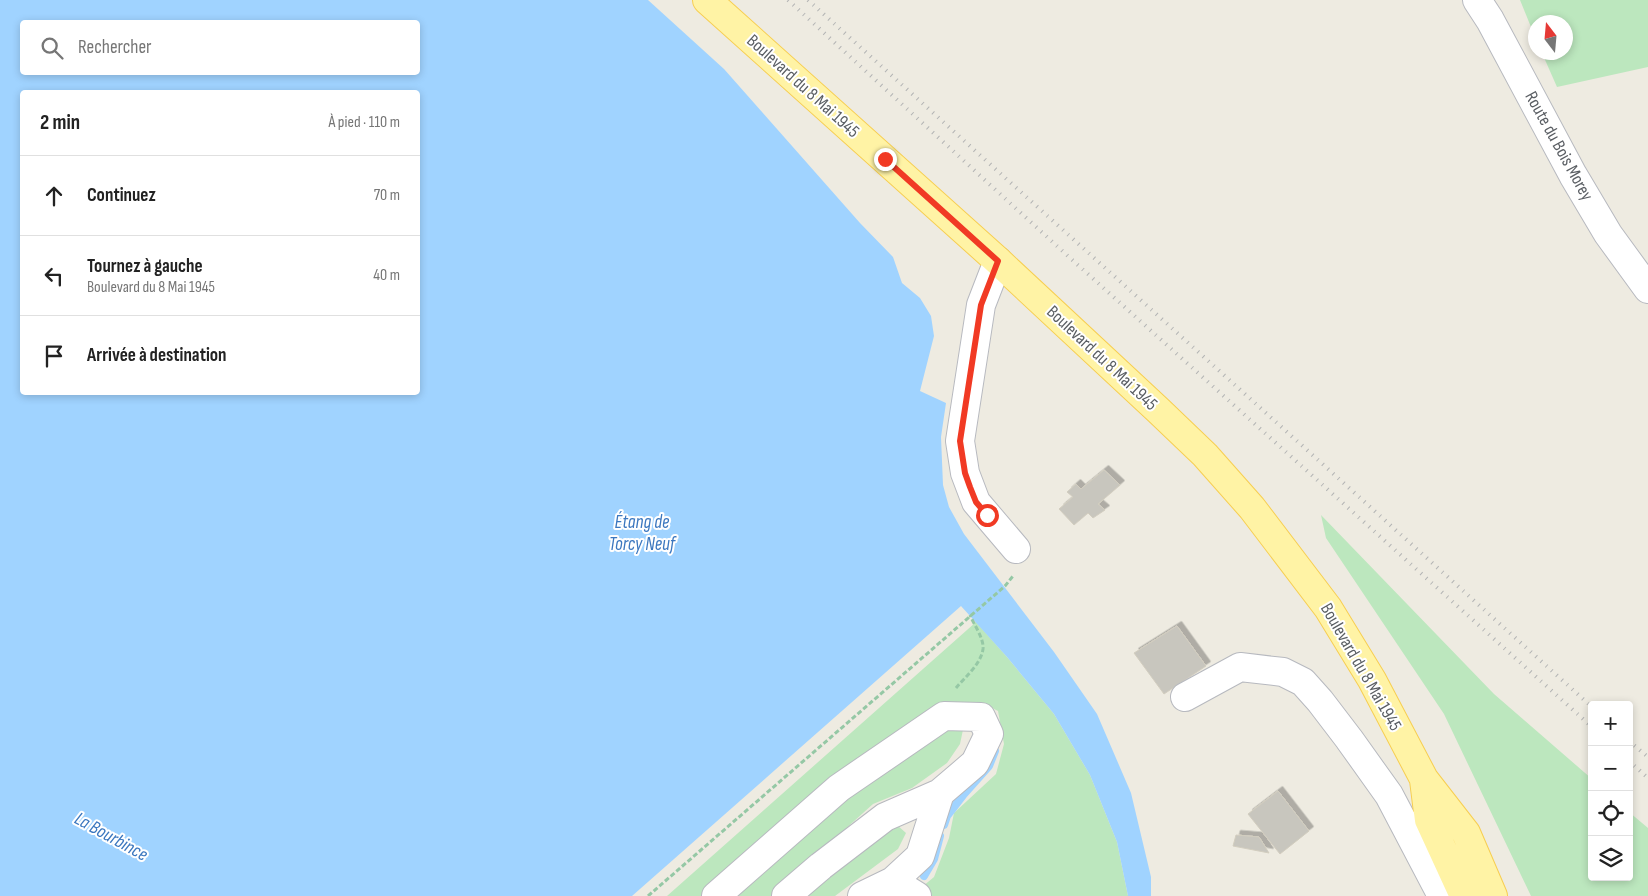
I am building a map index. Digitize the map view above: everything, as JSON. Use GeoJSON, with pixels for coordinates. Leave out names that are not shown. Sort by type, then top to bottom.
{"type":"FeatureCollection","features":[{"type":"Feature","properties":{"kind":"main road","name":"Boulevard du 8 Mai 1945"},"geometry":{"type":"LineString","coordinates":[[707,0],[998,261],[1205,455],[1252,508],[1328,608],[1372,680],[1424,779],[1466,833],[1493,896]]}},
{"type":"Feature","properties":{"kind":"main road","name":"Boulevard du 8 Mai 1945"},"geometry":{"type":"LineString","coordinates":[[1424,779],[1430,820],[1464,896]]}},
{"type":"Feature","properties":{"kind":"street","name":"Route du Bois Morey"},"geometry":{"type":"LineString","coordinates":[[1477,0],[1490,20],[1608,234],[1648,289]]}},
{"type":"Feature","properties":{"kind":"street"},"geometry":{"type":"LineString","coordinates":[[998,261],[981,305],[960,441],[965,473],[976,502],[1016,549]]}},
{"type":"Feature","properties":{"kind":"street"},"geometry":{"type":"LineString","coordinates":[[1185,698],[1240,667],[1283,672],[1303,682],[1349,738],[1389,795],[1442,896]]}},
{"type":"Feature","properties":{"kind":"street"},"geometry":{"type":"LineString","coordinates":[[716,896],[839,788],[944,716],[981,717],[989,734],[976,763],[940,793],[885,817],[821,866],[786,896]]}},
{"type":"Feature","properties":{"kind":"street"},"geometry":{"type":"LineString","coordinates":[[862,896],[893,882],[920,856],[940,793]]}},
{"type":"Feature","properties":{"kind":"street"},"geometry":{"type":"LineString","coordinates":[[893,882],[917,896]]}},
{"type":"Feature","properties":{"kind":"path"},"geometry":{"type":"LineString","coordinates":[[648,896],[1005,586]]}},
{"type":"Feature","properties":{"kind":"path"},"geometry":{"type":"LineString","coordinates":[[944,716],[942,705],[978,662],[983,648],[981,638],[970,615]]}},
{"type":"Feature","properties":{"kind":"green space"},"geometry":{"type":"Polygon","coordinates":[[[1520,0],[1648,0],[1648,67],[1557,87],[1545,60],[1573,60],[1573,15],[1528,15],[1528,20],[1520,0]]]}},
{"type":"Feature","properties":{"kind":"green space"},"geometry":{"type":"Polygon","coordinates":[[[1321,515],[1494,694],[1588,776],[1588,881],[1633,881],[1633,815],[1648,828],[1648,896],[1531,896],[1444,714],[1326,538],[1321,515]]]}},
{"type":"Feature","properties":{"kind":"green space"},"geometry":{"type":"Polygon","coordinates":[[[976,622],[1054,714],[1090,775],[1117,842],[1128,896],[911,896],[934,877],[949,838],[954,813],[996,774],[1004,744],[998,711],[982,703],[964,704],[704,896],[667,896],[976,622]]]}},
{"type":"Feature","properties":{"kind":"green space"},"geometry":{"type":"Polygon","coordinates":[[[964,725],[960,744],[947,763],[912,788],[873,804],[771,896],[729,896],[841,798],[940,727],[964,725]]]}},
{"type":"Feature","properties":{"kind":"green space"},"geometry":{"type":"Polygon","coordinates":[[[897,825],[906,833],[898,849],[835,896],[795,896],[897,825]]]}},
{"type":"Feature","properties":{"kind":"water","name":"Étang de Torcy Neuf"},"geometry":{"type":"Polygon","coordinates":[[[0,0],[648,0],[724,69],[860,223],[893,257],[902,283],[920,298],[931,316],[934,336],[920,391],[946,403],[941,437],[943,485],[949,507],[964,534],[1054,652],[1097,714],[1131,793],[1151,877],[1151,896],[1128,896],[1117,842],[1090,775],[1054,714],[1007,657],[961,606],[632,896],[0,896],[0,0]]]}},
{"type":"Feature","properties":{"kind":"building"},"geometry":{"type":"Polygon","coordinates":[[[1104,470],[1120,485],[1098,504],[1105,510],[1093,518],[1088,513],[1074,525],[1059,509],[1073,497],[1067,492],[1076,484],[1081,489],[1104,470]]]}},
{"type":"Feature","properties":{"kind":"building"},"geometry":{"type":"Polygon","coordinates":[[[1177,626],[1206,666],[1164,694],[1134,653],[1177,626]]]}},
{"type":"Feature","properties":{"kind":"building"},"geometry":{"type":"Polygon","coordinates":[[[1278,791],[1309,831],[1280,854],[1248,814],[1278,791]]]}},
{"type":"Feature","properties":{"kind":"building"},"geometry":{"type":"Polygon","coordinates":[[[1236,835],[1259,837],[1269,853],[1233,846],[1236,835]]]}},
{"type":"Feature","properties":{"kind":"waterway"},"geometry":{"type":"LineString","coordinates":[[944,825],[947,816],[989,766],[995,751]]}},
{"type":"Feature","properties":{"kind":"waterway"},"geometry":{"type":"LineString","coordinates":[[924,876],[934,859],[940,836]]}},
{"type":"Feature","properties":{"kind":"railway"},"geometry":{"type":"LineString","coordinates":[[788,0],[1069,257],[1588,723]]}},
{"type":"Feature","properties":{"kind":"railway"},"geometry":{"type":"LineString","coordinates":[[808,0],[1588,703]]}},
{"type":"Feature","properties":{"kind":"railway"},"geometry":{"type":"LineString","coordinates":[[1633,744],[1648,757]]}},
{"type":"Feature","properties":{"kind":"railway"},"geometry":{"type":"LineString","coordinates":[[1633,765],[1648,778]]}},
{"type":"Feature","properties":{"kind":"route"},"geometry":{"type":"LineString","coordinates":[[885,159],[998,261],[981,305],[960,441],[965,473],[970,487],[976,502],[987,515]]}},
{"type":"Feature","properties":{"kind":"water label","name":"La Bourbince"},"geometry":{"type":"Point","coordinates":[111,837]}}]}
